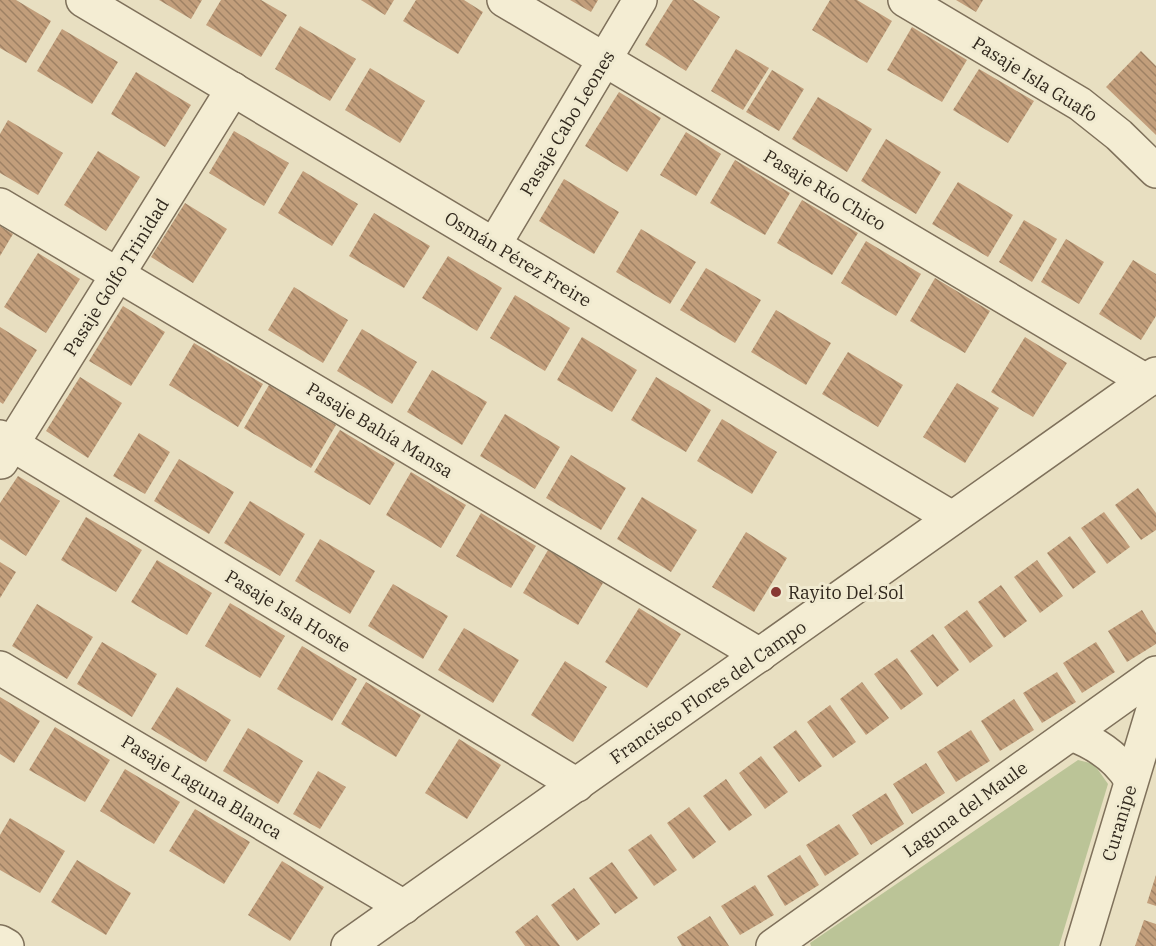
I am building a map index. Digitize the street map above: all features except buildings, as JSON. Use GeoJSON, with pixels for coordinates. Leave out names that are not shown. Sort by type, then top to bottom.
{"type":"FeatureCollection","features":[{"type":"Feature","properties":{"kind":"street","name":"Osmán Pérez Freire"},"geometry":{"type":"LineString","coordinates":[[83,0],[952,518]]}},
{"type":"Feature","properties":{"kind":"street","name":"Pasaje Río Chico"},"geometry":{"type":"LineString","coordinates":[[504,0],[1151,377]]}},
{"type":"Feature","properties":{"kind":"street","name":"Pasaje Cabo Leones"},"geometry":{"type":"LineString","coordinates":[[494,245],[640,0]]}},
{"type":"Feature","properties":{"kind":"street","name":"Pasaje Isla Guafo"},"geometry":{"type":"LineString","coordinates":[[905,0],[1080,104],[1119,135],[1156,171]]}},
{"type":"Feature","properties":{"kind":"street","name":"Pasaje Golfo Trinidad"},"geometry":{"type":"LineString","coordinates":[[4,449],[118,274],[233,89]]}},
{"type":"Feature","properties":{"kind":"street","name":"Pasaje Bahía Mansa"},"geometry":{"type":"LineString","coordinates":[[0,205],[760,655]]}},
{"type":"Feature","properties":{"kind":"street","name":"Francisco Flores del Campo"},"geometry":{"type":"LineString","coordinates":[[348,946],[1151,377]]}},
{"type":"Feature","properties":{"kind":"street","name":"Pasaje Isla Hoste"},"geometry":{"type":"LineString","coordinates":[[4,449],[577,785]]}},
{"type":"Feature","properties":{"kind":"street","name":"Pasaje Laguna Blanca"},"geometry":{"type":"LineString","coordinates":[[0,668],[404,907]]}},
{"type":"Feature","properties":{"kind":"street","name":"Laguna del Maule"},"geometry":{"type":"LineString","coordinates":[[773,946],[1156,673]]}},
{"type":"Feature","properties":{"kind":"street","name":"Curanipe"},"geometry":{"type":"LineString","coordinates":[[1082,946],[1156,700]]}},
{"type":"Feature","properties":{"kind":"street"},"geometry":{"type":"LineString","coordinates":[[1071,734],[1085,739],[1108,754],[1131,780]]}},
{"type":"Feature","properties":{"kind":"street"},"geometry":{"type":"LineString","coordinates":[[0,942],[7,946]]}},
{"type":"Feature","properties":{"kind":"green space"},"geometry":{"type":"Polygon","coordinates":[[[1078,760],[1094,764],[1108,784],[1059,946],[811,946],[810,943],[1078,760]]]}},
{"type":"Feature","properties":{"kind":"place","name":"Rayito Del Sol"},"geometry":{"type":"Point","coordinates":[776,592]}}]}
